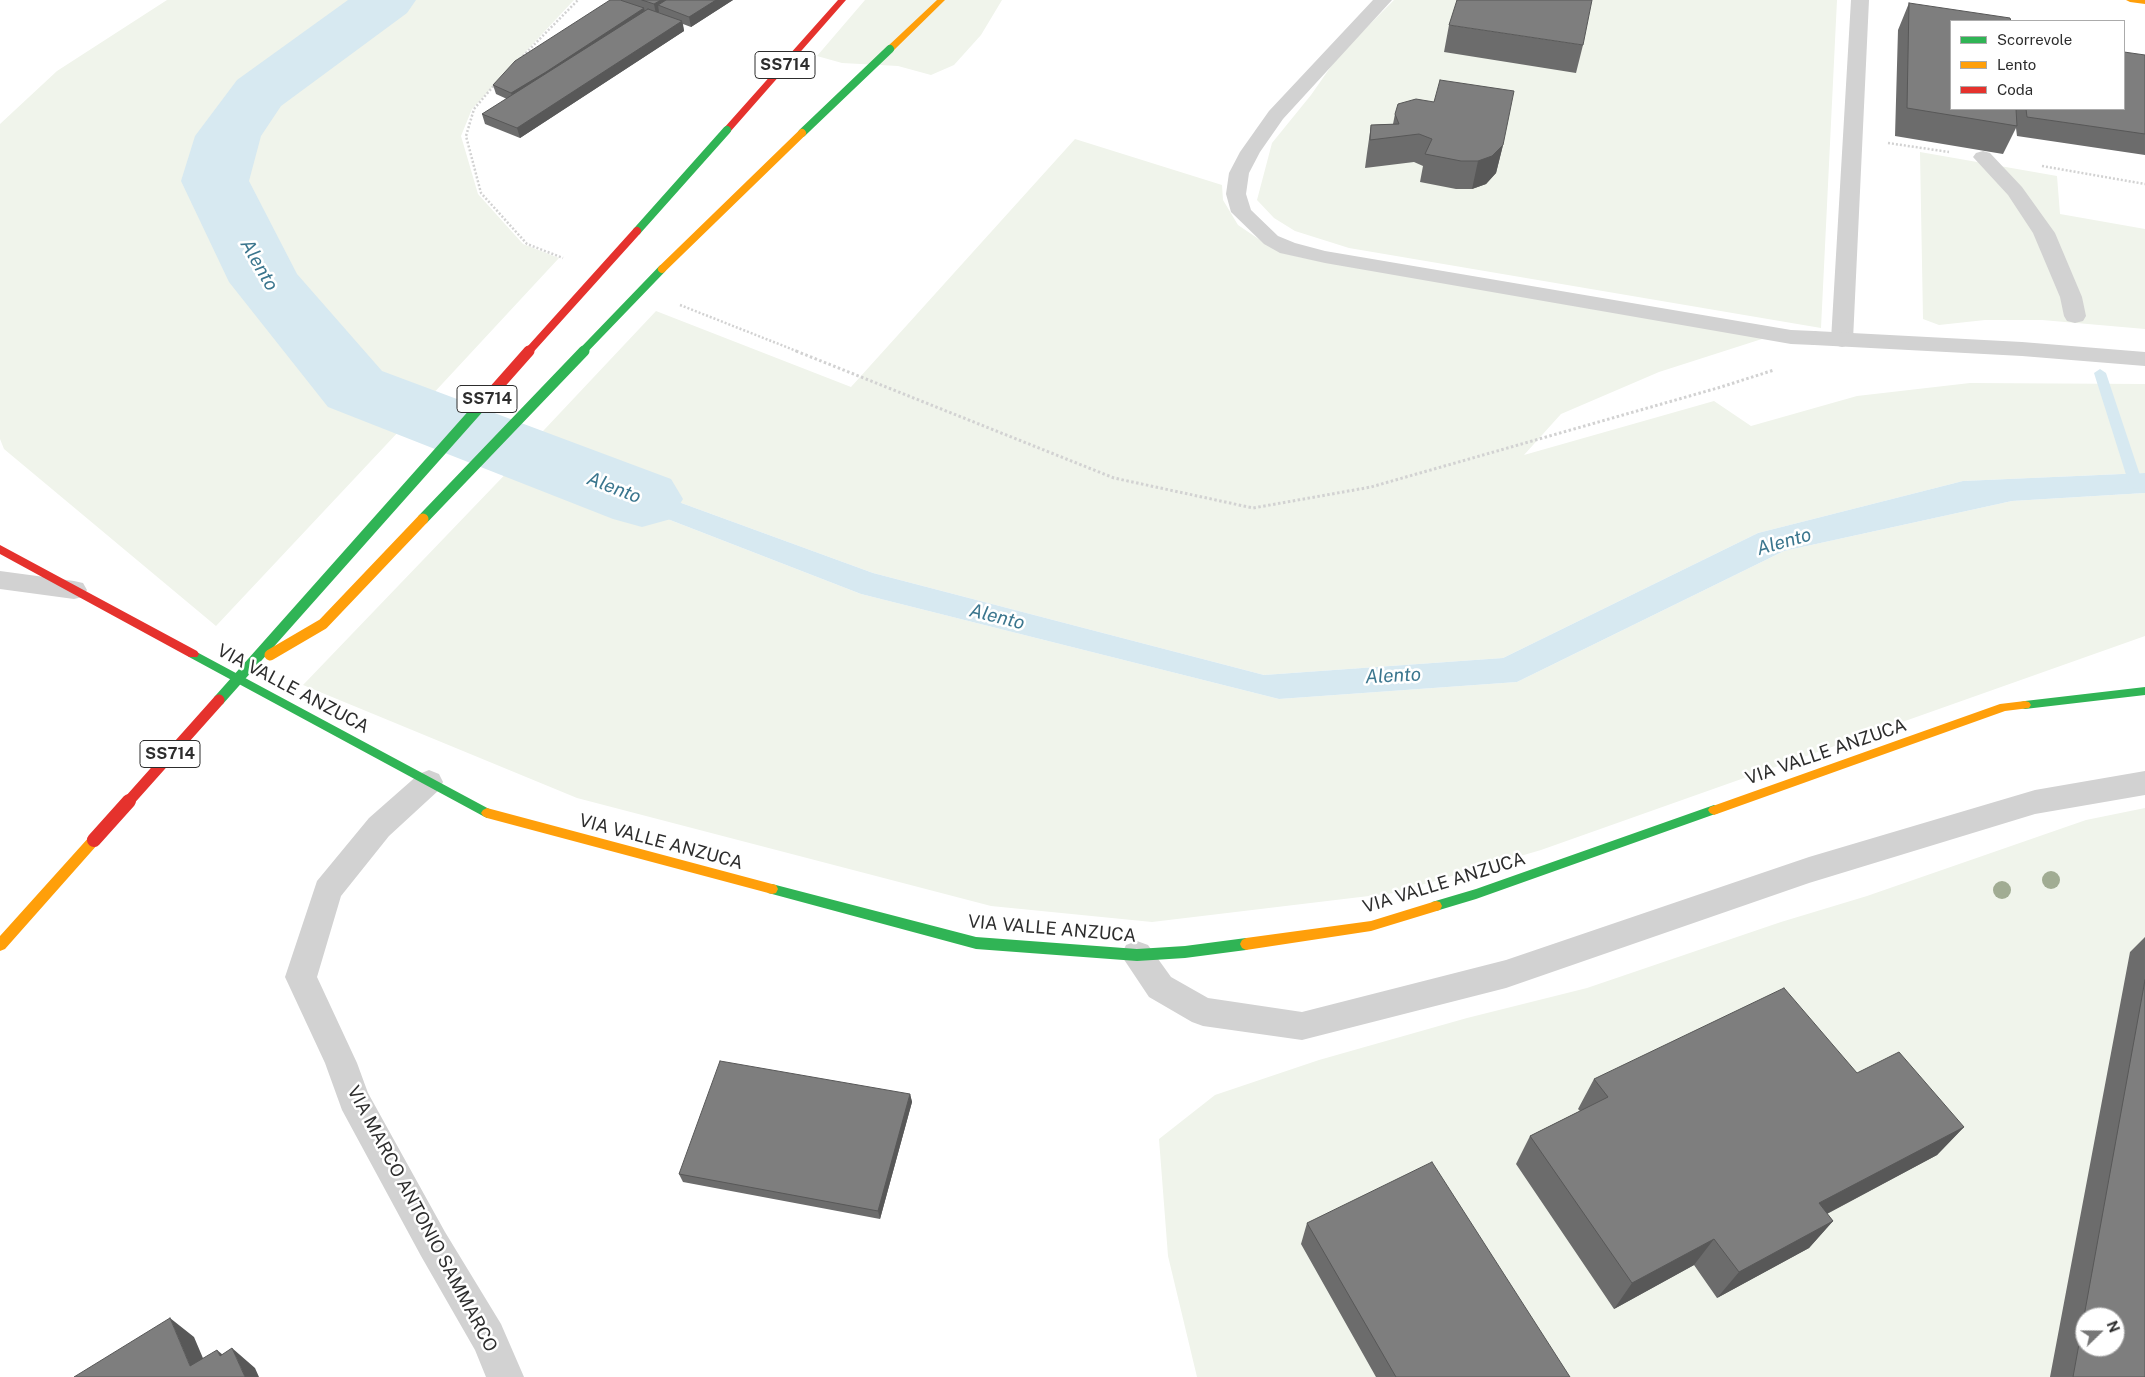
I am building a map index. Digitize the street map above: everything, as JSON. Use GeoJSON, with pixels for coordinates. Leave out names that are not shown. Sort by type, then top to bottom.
{"type":"FeatureCollection","features":[{"type":"Feature","properties":{"kind":"main road","name":"SS714"},"geometry":{"type":"LineString","coordinates":[[0,945],[842,0]]}},
{"type":"Feature","properties":{"kind":"main road"},"geometry":{"type":"LineString","coordinates":[[247,668],[323,624],[678,253],[941,0]]}},
{"type":"Feature","properties":{"kind":"main road"},"geometry":{"type":"LineString","coordinates":[[2130,0],[2145,2]]}},
{"type":"Feature","properties":{"kind":"main road","name":"VIA VALLE ANZUCA"},"geometry":{"type":"LineString","coordinates":[[0,549],[492,816],[976,943],[1137,955],[1185,952],[1371,926],[1486,890],[2004,707],[2145,691]]}},
{"type":"Feature","properties":{"kind":"street"},"geometry":{"type":"LineString","coordinates":[[1383,0],[1276,114],[1250,152],[1240,173],[1236,194],[1241,212],[1271,240],[1288,248],[1325,257],[1791,336],[2022,349],[2145,359]]}},
{"type":"Feature","properties":{"kind":"street"},"geometry":{"type":"LineString","coordinates":[[1842,340],[1860,0]]}},
{"type":"Feature","properties":{"kind":"street"},"geometry":{"type":"LineString","coordinates":[[1983,157],[2015,191],[2044,233],[2071,297],[2075,316]]}},
{"type":"Feature","properties":{"kind":"street"},"geometry":{"type":"LineString","coordinates":[[0,580],[74,590]]}},
{"type":"Feature","properties":{"kind":"street","name":"VIA MARCO ANTONIO SAMMARCO"},"geometry":{"type":"LineString","coordinates":[[428,782],[379,827],[328,890],[301,977],[341,1063],[354,1099],[428,1235],[488,1337],[505,1377]]}},
{"type":"Feature","properties":{"kind":"street"},"geometry":{"type":"LineString","coordinates":[[1137,955],[1160,987],[1202,1012],[1302,1026],[1506,974],[1809,870],[2036,802],[2145,783]]}},
{"type":"Feature","properties":{"kind":"path"},"geometry":{"type":"LineString","coordinates":[[518,61],[578,0]]}},
{"type":"Feature","properties":{"kind":"path"},"geometry":{"type":"LineString","coordinates":[[498,81],[474,109],[466,136],[481,193],[527,244],[571,262]]}},
{"type":"Feature","properties":{"kind":"path"},"geometry":{"type":"LineString","coordinates":[[672,302],[1114,478],[1253,508],[1371,487],[1782,368]]}},
{"type":"Feature","properties":{"kind":"shaded area"},"geometry":{"type":"Polygon","coordinates":[[[167,0],[386,0],[257,94],[227,136],[213,182],[263,283],[354,389],[416,413],[216,626],[4,449],[0,439],[0,124],[57,71],[167,0]]]}},
{"type":"Feature","properties":{"kind":"shaded area"},"geometry":{"type":"Polygon","coordinates":[[[388,0],[574,0],[472,109],[461,136],[478,194],[523,244],[559,258],[417,411],[357,388],[266,282],[216,181],[229,136],[260,94],[388,0]]]}},
{"type":"Feature","properties":{"kind":"shaded area"},"geometry":{"type":"Polygon","coordinates":[[[865,0],[1002,0],[981,35],[954,65],[931,75],[898,66],[842,63],[817,56],[865,0]]]}},
{"type":"Feature","properties":{"kind":"shaded area"},"geometry":{"type":"Polygon","coordinates":[[[1394,0],[1837,0],[1821,328],[1349,248],[1295,231],[1274,218],[1257,200],[1272,143],[1311,95],[1339,55],[1394,0]]]}},
{"type":"Feature","properties":{"kind":"shaded area"},"geometry":{"type":"Polygon","coordinates":[[[1075,139],[1222,185],[1223,200],[1238,225],[1269,246],[1299,257],[1765,338],[1659,372],[1561,414],[1524,455],[1714,401],[1751,426],[1857,396],[1970,383],[2145,384],[2145,473],[1963,481],[1758,533],[1503,658],[1264,675],[873,573],[528,447],[656,311],[851,387],[1075,139]]]}},
{"type":"Feature","properties":{"kind":"shaded area"},"geometry":{"type":"Polygon","coordinates":[[[1920,152],[2057,176],[2060,214],[2145,229],[2145,329],[2042,320],[1985,320],[1939,325],[1923,319],[1920,152]]]}},
{"type":"Feature","properties":{"kind":"shaded area"},"geometry":{"type":"Polygon","coordinates":[[[518,461],[861,594],[1279,699],[1517,682],[1784,551],[2012,501],[2145,493],[2145,636],[1541,850],[1394,893],[1152,922],[991,906],[577,798],[303,685],[518,461]]]}},
{"type":"Feature","properties":{"kind":"shaded area"},"geometry":{"type":"Polygon","coordinates":[[[2145,808],[2145,1377],[1197,1377],[1168,1256],[1159,1139],[1215,1095],[1319,1060],[1467,1018],[1587,988],[1781,922],[1867,896],[2086,820],[2145,808]]]}},
{"type":"Feature","properties":{"kind":"water"},"geometry":{"type":"Polygon","coordinates":[[[528,447],[873,573],[1264,675],[1503,658],[1758,533],[1963,481],[2145,473],[2145,493],[2012,501],[1784,551],[1517,682],[1279,699],[861,594],[518,461],[528,447]]]}},
{"type":"Feature","properties":{"kind":"building"},"geometry":{"type":"Polygon","coordinates":[[[610,0],[620,0],[644,8],[511,93],[493,85],[515,61],[610,0]]]}},
{"type":"Feature","properties":{"kind":"building"},"geometry":{"type":"Polygon","coordinates":[[[642,0],[661,0],[654,4],[642,0]]]}},
{"type":"Feature","properties":{"kind":"building"},"geometry":{"type":"Polygon","coordinates":[[[666,0],[716,0],[689,17],[658,5],[666,0]]]}},
{"type":"Feature","properties":{"kind":"building"},"geometry":{"type":"Polygon","coordinates":[[[1457,0],[1592,0],[1583,45],[1449,25],[1457,0]]]}},
{"type":"Feature","properties":{"kind":"building"},"geometry":{"type":"Polygon","coordinates":[[[1909,3],[2010,18],[2011,20],[1950,20],[1950,110],[2016,110],[2017,126],[1907,108],[1909,3]]]}},
{"type":"Feature","properties":{"kind":"building"},"geometry":{"type":"Polygon","coordinates":[[[648,9],[682,21],[517,128],[482,114],[648,9]]]}},
{"type":"Feature","properties":{"kind":"building"},"geometry":{"type":"Polygon","coordinates":[[[2125,52],[2145,55],[2145,134],[2027,117],[2026,110],[2125,110],[2125,52]]]}},
{"type":"Feature","properties":{"kind":"building"},"geometry":{"type":"Polygon","coordinates":[[[1440,80],[1514,91],[1503,145],[1492,156],[1478,161],[1461,161],[1425,154],[1432,139],[1419,134],[1370,140],[1371,125],[1399,124],[1395,114],[1398,104],[1416,99],[1434,102],[1440,80]]]}},
{"type":"Feature","properties":{"kind":"building"},"geometry":{"type":"Polygon","coordinates":[[[2145,980],[2145,1377],[2073,1377],[2077,1357],[2125,1357],[2125,1307],[2086,1307],[2145,980]]]}},
{"type":"Feature","properties":{"kind":"building"},"geometry":{"type":"Polygon","coordinates":[[[1784,988],[1857,1073],[1899,1052],[1964,1127],[1819,1203],[1833,1221],[1739,1272],[1714,1239],[1632,1283],[1530,1136],[1608,1097],[1594,1079],[1784,988]]]}},
{"type":"Feature","properties":{"kind":"building"},"geometry":{"type":"Polygon","coordinates":[[[720,1061],[910,1094],[878,1211],[679,1174],[720,1061]]]}},
{"type":"Feature","properties":{"kind":"building"},"geometry":{"type":"Polygon","coordinates":[[[1432,1162],[1570,1377],[1396,1377],[1307,1223],[1432,1162]]]}},
{"type":"Feature","properties":{"kind":"building"},"geometry":{"type":"Polygon","coordinates":[[[170,1318],[190,1366],[217,1350],[220,1356],[232,1348],[245,1377],[74,1377],[170,1318]]]}},
{"type":"Feature","properties":{"kind":"waterway","name":"Alento"},"geometry":{"type":"LineString","coordinates":[[386,0],[259,93],[228,136],[215,181],[265,282],[355,389],[642,499]]}},
{"type":"Feature","properties":{"kind":"waterway"},"geometry":{"type":"LineString","coordinates":[[2100,373],[2136,484]]}},
{"type":"Feature","properties":{"kind":"traffic: fast"},"geometry":{"type":"LineString","coordinates":[[802,133],[890,49]]}},
{"type":"Feature","properties":{"kind":"traffic: fast"},"geometry":{"type":"LineString","coordinates":[[637,231],[727,130]]}},
{"type":"Feature","properties":{"kind":"traffic: fast"},"geometry":{"type":"LineString","coordinates":[[423,519],[662,269]]}},
{"type":"Feature","properties":{"kind":"traffic: fast"},"geometry":{"type":"LineString","coordinates":[[219,700],[483,403]]}},
{"type":"Feature","properties":{"kind":"traffic: fast"},"geometry":{"type":"LineString","coordinates":[[193,654],[487,813]]}},
{"type":"Feature","properties":{"kind":"traffic: fast"},"geometry":{"type":"LineString","coordinates":[[2025,705],[2145,691]]}},
{"type":"Feature","properties":{"kind":"traffic: fast"},"geometry":{"type":"LineString","coordinates":[[1436,906],[1476,894],[1714,810]]}},
{"type":"Feature","properties":{"kind":"traffic: fast"},"geometry":{"type":"LineString","coordinates":[[772,889],[976,943],[1137,955],[1185,952],[1246,944]]}},
{"type":"Feature","properties":{"kind":"traffic: slow"},"geometry":{"type":"LineString","coordinates":[[890,49],[941,0]]}},
{"type":"Feature","properties":{"kind":"traffic: slow"},"geometry":{"type":"LineString","coordinates":[[2130,0],[2145,2]]}},
{"type":"Feature","properties":{"kind":"traffic: slow"},"geometry":{"type":"LineString","coordinates":[[662,269],[802,133]]}},
{"type":"Feature","properties":{"kind":"traffic: slow"},"geometry":{"type":"LineString","coordinates":[[270,655],[323,624],[423,519]]}},
{"type":"Feature","properties":{"kind":"traffic: slow"},"geometry":{"type":"LineString","coordinates":[[1714,810],[2004,707],[2025,705]]}},
{"type":"Feature","properties":{"kind":"traffic: slow"},"geometry":{"type":"LineString","coordinates":[[487,813],[772,889]]}},
{"type":"Feature","properties":{"kind":"traffic: slow"},"geometry":{"type":"LineString","coordinates":[[0,945],[94,840]]}},
{"type":"Feature","properties":{"kind":"traffic: slow"},"geometry":{"type":"LineString","coordinates":[[1246,944],[1371,926],[1436,906]]}},
{"type":"Feature","properties":{"kind":"traffic: jam"},"geometry":{"type":"LineString","coordinates":[[727,130],[842,0]]}},
{"type":"Feature","properties":{"kind":"traffic: jam"},"geometry":{"type":"LineString","coordinates":[[483,403],[637,231]]}},
{"type":"Feature","properties":{"kind":"traffic: jam"},"geometry":{"type":"LineString","coordinates":[[0,549],[193,654]]}},
{"type":"Feature","properties":{"kind":"traffic: jam"},"geometry":{"type":"LineString","coordinates":[[94,840],[219,700]]}}]}
